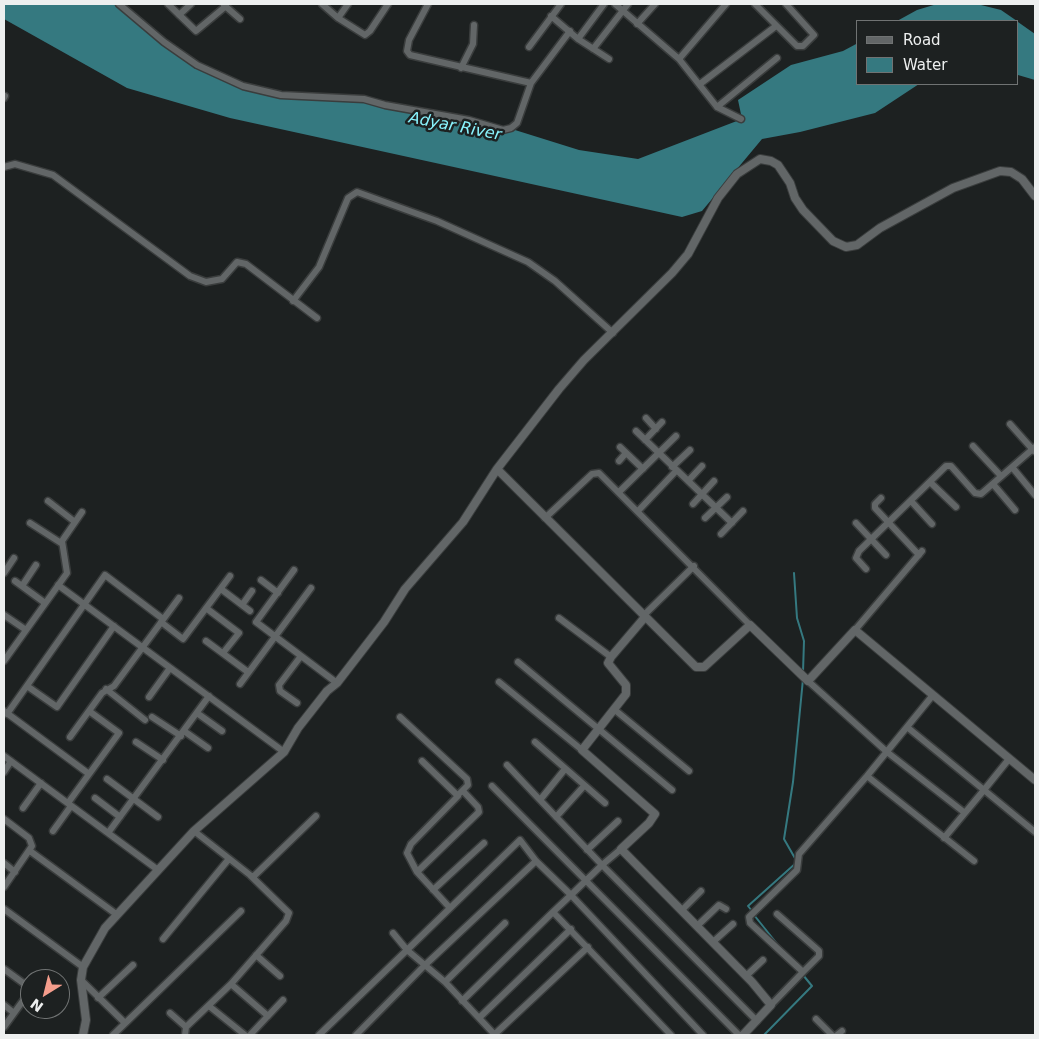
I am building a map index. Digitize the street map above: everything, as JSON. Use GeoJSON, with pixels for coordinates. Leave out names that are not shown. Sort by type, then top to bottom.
{"type":"FeatureCollection","features":[{"type":"Feature","properties":{"kind":"street"},"geometry":{"type":"LineString","coordinates":[[119,4],[164,42],[197,65],[236,84],[266,92],[302,97],[364,99],[385,105],[469,120],[503,130],[511,128],[517,123],[531,83],[570,31]]}},
{"type":"Feature","properties":{"kind":"street"},"geometry":{"type":"LineString","coordinates":[[168,4],[196,31],[224,5],[240,19]]}},
{"type":"Feature","properties":{"kind":"street"},"geometry":{"type":"LineString","coordinates":[[179,15],[191,4]]}},
{"type":"Feature","properties":{"kind":"street"},"geometry":{"type":"LineString","coordinates":[[322,4],[338,18],[364,34],[370,30],[388,4]]}},
{"type":"Feature","properties":{"kind":"street"},"geometry":{"type":"LineString","coordinates":[[338,18],[348,4]]}},
{"type":"Feature","properties":{"kind":"street"},"geometry":{"type":"LineString","coordinates":[[428,4],[409,40],[407,51],[416,57],[531,83]]}},
{"type":"Feature","properties":{"kind":"street"},"geometry":{"type":"LineString","coordinates":[[529,47],[561,4]]}},
{"type":"Feature","properties":{"kind":"street"},"geometry":{"type":"LineString","coordinates":[[578,39],[604,4]]}},
{"type":"Feature","properties":{"kind":"street"},"geometry":{"type":"LineString","coordinates":[[616,4],[679,59],[716,107],[741,119]]}},
{"type":"Feature","properties":{"kind":"street"},"geometry":{"type":"LineString","coordinates":[[593,50],[628,4]]}},
{"type":"Feature","properties":{"kind":"street"},"geometry":{"type":"LineString","coordinates":[[637,24],[655,4]]}},
{"type":"Feature","properties":{"kind":"street"},"geometry":{"type":"LineString","coordinates":[[679,59],[726,4]]}},
{"type":"Feature","properties":{"kind":"street"},"geometry":{"type":"LineString","coordinates":[[755,4],[797,46],[804,46],[813,38],[813,33],[786,4]]}},
{"type":"Feature","properties":{"kind":"street"},"geometry":{"type":"LineString","coordinates":[[551,16],[578,39],[609,59]]}},
{"type":"Feature","properties":{"kind":"street"},"geometry":{"type":"LineString","coordinates":[[461,68],[473,44],[474,26]]}},
{"type":"Feature","properties":{"kind":"street"},"geometry":{"type":"LineString","coordinates":[[700,84],[776,26]]}},
{"type":"Feature","properties":{"kind":"street"},"geometry":{"type":"LineString","coordinates":[[716,107],[777,58]]}},
{"type":"Feature","properties":{"kind":"street"},"geometry":{"type":"LineString","coordinates":[[83,1035],[86,1020],[81,980],[83,967],[93,945],[116,914],[194,831],[284,752],[298,728],[327,691],[337,683],[384,622],[405,589],[463,522],[497,469],[559,389],[688,254],[724,189],[737,174],[760,159],[771,161],[778,165],[790,183],[795,198],[803,210],[833,241],[846,247],[857,245],[880,228],[953,188],[1000,171],[1011,172],[1022,179],[1035,196]]}},
{"type":"Feature","properties":{"kind":"street"},"geometry":{"type":"LineString","coordinates":[[4,167],[15,164],[53,174],[190,276],[206,282],[222,279],[237,262],[246,264],[317,318]]}},
{"type":"Feature","properties":{"kind":"street"},"geometry":{"type":"LineString","coordinates":[[293,301],[319,267],[348,198],[357,192],[437,221],[528,262],[555,281],[612,333]]}},
{"type":"Feature","properties":{"kind":"street"},"geometry":{"type":"LineString","coordinates":[[646,418],[656,429]]}},
{"type":"Feature","properties":{"kind":"street"},"geometry":{"type":"LineString","coordinates":[[645,440],[662,422]]}},
{"type":"Feature","properties":{"kind":"street"},"geometry":{"type":"LineString","coordinates":[[866,569],[857,560],[856,554],[949,465],[975,493],[980,494],[1034,449],[1010,424]]}},
{"type":"Feature","properties":{"kind":"street"},"geometry":{"type":"LineString","coordinates":[[636,431],[732,523]]}},
{"type":"Feature","properties":{"kind":"street"},"geometry":{"type":"LineString","coordinates":[[620,492],[676,436]]}},
{"type":"Feature","properties":{"kind":"street"},"geometry":{"type":"LineString","coordinates":[[973,446],[1001,476]]}},
{"type":"Feature","properties":{"kind":"street"},"geometry":{"type":"LineString","coordinates":[[620,447],[643,469]]}},
{"type":"Feature","properties":{"kind":"street"},"geometry":{"type":"LineString","coordinates":[[638,511],[690,450]]}},
{"type":"Feature","properties":{"kind":"street"},"geometry":{"type":"LineString","coordinates":[[618,461],[626,453]]}},
{"type":"Feature","properties":{"kind":"street"},"geometry":{"type":"LineString","coordinates":[[688,481],[702,466]]}},
{"type":"Feature","properties":{"kind":"street"},"geometry":{"type":"LineString","coordinates":[[1012,467],[1035,495]]}},
{"type":"Feature","properties":{"kind":"street"},"geometry":{"type":"LineString","coordinates":[[497,469],[692,664],[700,668],[750,625]]}},
{"type":"Feature","properties":{"kind":"street"},"geometry":{"type":"LineString","coordinates":[[545,518],[596,472],[620,492],[750,625],[808,681],[887,752],[966,813]]}},
{"type":"Feature","properties":{"kind":"street"},"geometry":{"type":"LineString","coordinates":[[693,504],[714,481]]}},
{"type":"Feature","properties":{"kind":"street"},"geometry":{"type":"LineString","coordinates":[[930,482],[956,507]]}},
{"type":"Feature","properties":{"kind":"street"},"geometry":{"type":"LineString","coordinates":[[993,484],[1015,510]]}},
{"type":"Feature","properties":{"kind":"street"},"geometry":{"type":"LineString","coordinates":[[705,518],[727,496]]}},
{"type":"Feature","properties":{"kind":"street"},"geometry":{"type":"LineString","coordinates":[[808,681],[855,630],[920,553],[874,506],[881,498]]}},
{"type":"Feature","properties":{"kind":"street"},"geometry":{"type":"LineString","coordinates":[[48,500],[75,522]]}},
{"type":"Feature","properties":{"kind":"street"},"geometry":{"type":"LineString","coordinates":[[911,501],[932,524]]}},
{"type":"Feature","properties":{"kind":"street"},"geometry":{"type":"LineString","coordinates":[[721,534],[743,511]]}},
{"type":"Feature","properties":{"kind":"street"},"geometry":{"type":"LineString","coordinates":[[61,543],[82,512]]}},
{"type":"Feature","properties":{"kind":"street"},"geometry":{"type":"LineString","coordinates":[[856,522],[886,554]]}},
{"type":"Feature","properties":{"kind":"street"},"geometry":{"type":"LineString","coordinates":[[4,661],[58,585],[67,568],[61,543],[30,523]]}},
{"type":"Feature","properties":{"kind":"street"},"geometry":{"type":"LineString","coordinates":[[4,573],[14,558]]}},
{"type":"Feature","properties":{"kind":"street"},"geometry":{"type":"LineString","coordinates":[[22,586],[36,565]]}},
{"type":"Feature","properties":{"kind":"street"},"geometry":{"type":"LineString","coordinates":[[582,750],[626,694],[627,689],[610,667],[610,657],[644,616],[694,566]]}},
{"type":"Feature","properties":{"kind":"street"},"geometry":{"type":"LineString","coordinates":[[294,570],[256,622],[337,683]]}},
{"type":"Feature","properties":{"kind":"street"},"geometry":{"type":"LineString","coordinates":[[89,774],[6,712],[27,686],[105,575],[183,639],[230,576]]}},
{"type":"Feature","properties":{"kind":"street"},"geometry":{"type":"LineString","coordinates":[[261,580],[278,593]]}},
{"type":"Feature","properties":{"kind":"street"},"geometry":{"type":"LineString","coordinates":[[15,581],[45,603]]}},
{"type":"Feature","properties":{"kind":"street"},"geometry":{"type":"LineString","coordinates":[[58,585],[284,752]]}},
{"type":"Feature","properties":{"kind":"street"},"geometry":{"type":"LineString","coordinates":[[240,684],[310,588]]}},
{"type":"Feature","properties":{"kind":"street"},"geometry":{"type":"LineString","coordinates":[[221,589],[250,611]]}},
{"type":"Feature","properties":{"kind":"street"},"geometry":{"type":"LineString","coordinates":[[242,604],[252,591]]}},
{"type":"Feature","properties":{"kind":"street"},"geometry":{"type":"LineString","coordinates":[[70,737],[88,711],[106,690],[114,686],[179,598]]}},
{"type":"Feature","properties":{"kind":"street"},"geometry":{"type":"LineString","coordinates":[[206,608],[239,633],[223,653]]}},
{"type":"Feature","properties":{"kind":"street"},"geometry":{"type":"LineString","coordinates":[[4,615],[26,630]]}},
{"type":"Feature","properties":{"kind":"street"},"geometry":{"type":"LineString","coordinates":[[559,618],[610,657]]}},
{"type":"Feature","properties":{"kind":"street"},"geometry":{"type":"LineString","coordinates":[[27,686],[57,707],[114,626]]}},
{"type":"Feature","properties":{"kind":"street"},"geometry":{"type":"LineString","coordinates":[[855,630],[1035,780]]}},
{"type":"Feature","properties":{"kind":"street"},"geometry":{"type":"LineString","coordinates":[[206,640],[248,672]]}},
{"type":"Feature","properties":{"kind":"street"},"geometry":{"type":"LineString","coordinates":[[298,703],[280,691],[279,685],[301,656]]}},
{"type":"Feature","properties":{"kind":"street"},"geometry":{"type":"LineString","coordinates":[[518,662],[672,790]]}},
{"type":"Feature","properties":{"kind":"street"},"geometry":{"type":"LineString","coordinates":[[149,697],[170,668]]}},
{"type":"Feature","properties":{"kind":"street"},"geometry":{"type":"LineString","coordinates":[[462,1001],[602,865],[649,823],[655,814],[582,750],[499,682]]}},
{"type":"Feature","properties":{"kind":"street"},"geometry":{"type":"LineString","coordinates":[[106,690],[149,718],[208,748]]}},
{"type":"Feature","properties":{"kind":"street"},"geometry":{"type":"LineString","coordinates":[[803,972],[750,923],[749,916],[798,870],[800,854],[933,695]]}},
{"type":"Feature","properties":{"kind":"street"},"geometry":{"type":"LineString","coordinates":[[108,833],[209,696]]}},
{"type":"Feature","properties":{"kind":"street"},"geometry":{"type":"LineString","coordinates":[[615,710],[689,771]]}},
{"type":"Feature","properties":{"kind":"street"},"geometry":{"type":"LineString","coordinates":[[52,831],[89,774],[119,734],[88,711]]}},
{"type":"Feature","properties":{"kind":"street"},"geometry":{"type":"LineString","coordinates":[[197,713],[222,731]]}},
{"type":"Feature","properties":{"kind":"street"},"geometry":{"type":"LineString","coordinates":[[400,717],[467,779],[468,785],[407,849],[407,853],[417,872],[450,908]]}},
{"type":"Feature","properties":{"kind":"street"},"geometry":{"type":"LineString","coordinates":[[907,727],[1035,832]]}},
{"type":"Feature","properties":{"kind":"street"},"geometry":{"type":"LineString","coordinates":[[136,742],[163,760]]}},
{"type":"Feature","properties":{"kind":"street"},"geometry":{"type":"LineString","coordinates":[[535,742],[605,803]]}},
{"type":"Feature","properties":{"kind":"street"},"geometry":{"type":"LineString","coordinates":[[4,756],[158,870]]}},
{"type":"Feature","properties":{"kind":"street"},"geometry":{"type":"LineString","coordinates":[[944,838],[1009,759]]}},
{"type":"Feature","properties":{"kind":"street"},"geometry":{"type":"LineString","coordinates":[[4,772],[11,761]]}},
{"type":"Feature","properties":{"kind":"street"},"geometry":{"type":"LineString","coordinates":[[417,872],[479,812],[478,807],[422,761]]}},
{"type":"Feature","properties":{"kind":"street"},"geometry":{"type":"LineString","coordinates":[[507,765],[587,850],[757,1021]]}},
{"type":"Feature","properties":{"kind":"street"},"geometry":{"type":"LineString","coordinates":[[540,800],[565,770]]}},
{"type":"Feature","properties":{"kind":"street"},"geometry":{"type":"LineString","coordinates":[[867,776],[974,861]]}},
{"type":"Feature","properties":{"kind":"street"},"geometry":{"type":"LineString","coordinates":[[107,779],[158,817]]}},
{"type":"Feature","properties":{"kind":"street"},"geometry":{"type":"LineString","coordinates":[[23,808],[41,783]]}},
{"type":"Feature","properties":{"kind":"street"},"geometry":{"type":"LineString","coordinates":[[492,786],[738,1035]]}},
{"type":"Feature","properties":{"kind":"street"},"geometry":{"type":"LineString","coordinates":[[556,817],[584,786]]}},
{"type":"Feature","properties":{"kind":"street"},"geometry":{"type":"LineString","coordinates":[[95,798],[120,817]]}},
{"type":"Feature","properties":{"kind":"street"},"geometry":{"type":"LineString","coordinates":[[253,877],[316,816]]}},
{"type":"Feature","properties":{"kind":"street"},"geometry":{"type":"LineString","coordinates":[[4,819],[29,838],[32,846],[30,852],[4,887]]}},
{"type":"Feature","properties":{"kind":"street"},"geometry":{"type":"LineString","coordinates":[[587,850],[618,820]]}},
{"type":"Feature","properties":{"kind":"street"},"geometry":{"type":"LineString","coordinates":[[185,1035],[186,1027],[198,1013],[209,1006],[231,984],[286,921],[289,913],[253,877],[228,860],[194,831]]}},
{"type":"Feature","properties":{"kind":"street"},"geometry":{"type":"LineString","coordinates":[[319,1035],[520,840],[536,861],[571,895],[703,1035]]}},
{"type":"Feature","properties":{"kind":"street"},"geometry":{"type":"LineString","coordinates":[[433,890],[484,843]]}},
{"type":"Feature","properties":{"kind":"street"},"geometry":{"type":"LineString","coordinates":[[620,849],[746,976],[771,1005]]}},
{"type":"Feature","properties":{"kind":"street"},"geometry":{"type":"LineString","coordinates":[[30,852],[116,914]]}},
{"type":"Feature","properties":{"kind":"street"},"geometry":{"type":"LineString","coordinates":[[163,939],[228,860]]}},
{"type":"Feature","properties":{"kind":"street"},"geometry":{"type":"LineString","coordinates":[[356,1035],[424,966],[536,861]]}},
{"type":"Feature","properties":{"kind":"street"},"geometry":{"type":"LineString","coordinates":[[4,864],[15,872]]}},
{"type":"Feature","properties":{"kind":"street"},"geometry":{"type":"LineString","coordinates":[[682,910],[701,891]]}},
{"type":"Feature","properties":{"kind":"street"},"geometry":{"type":"LineString","coordinates":[[697,926],[719,906],[726,909]]}},
{"type":"Feature","properties":{"kind":"street"},"geometry":{"type":"LineString","coordinates":[[4,909],[83,967]]}},
{"type":"Feature","properties":{"kind":"street"},"geometry":{"type":"LineString","coordinates":[[113,1035],[241,911]]}},
{"type":"Feature","properties":{"kind":"street"},"geometry":{"type":"LineString","coordinates":[[553,912],[672,1035]]}},
{"type":"Feature","properties":{"kind":"street"},"geometry":{"type":"LineString","coordinates":[[743,1035],[818,956],[819,951],[777,914]]}},
{"type":"Feature","properties":{"kind":"street"},"geometry":{"type":"LineString","coordinates":[[445,982],[505,923]]}},
{"type":"Feature","properties":{"kind":"street"},"geometry":{"type":"LineString","coordinates":[[712,942],[733,924]]}},
{"type":"Feature","properties":{"kind":"street"},"geometry":{"type":"LineString","coordinates":[[479,1018],[571,929]]}},
{"type":"Feature","properties":{"kind":"street"},"geometry":{"type":"LineString","coordinates":[[394,933],[407,950],[445,982],[495,1035],[588,947]]}},
{"type":"Feature","properties":{"kind":"street"},"geometry":{"type":"LineString","coordinates":[[256,956],[280,976]]}},
{"type":"Feature","properties":{"kind":"street"},"geometry":{"type":"LineString","coordinates":[[746,976],[763,960]]}},
{"type":"Feature","properties":{"kind":"street"},"geometry":{"type":"LineString","coordinates":[[98,998],[134,965]]}},
{"type":"Feature","properties":{"kind":"street"},"geometry":{"type":"LineString","coordinates":[[4,969],[20,982]]}},
{"type":"Feature","properties":{"kind":"street"},"geometry":{"type":"LineString","coordinates":[[81,980],[125,1023]]}},
{"type":"Feature","properties":{"kind":"street"},"geometry":{"type":"LineString","coordinates":[[231,984],[268,1016]]}},
{"type":"Feature","properties":{"kind":"street"},"geometry":{"type":"LineString","coordinates":[[250,1035],[283,1000]]}},
{"type":"Feature","properties":{"kind":"street"},"geometry":{"type":"LineString","coordinates":[[4,1027],[20,1004]]}},
{"type":"Feature","properties":{"kind":"street"},"geometry":{"type":"LineString","coordinates":[[4,1005],[14,1013]]}},
{"type":"Feature","properties":{"kind":"street"},"geometry":{"type":"LineString","coordinates":[[209,1006],[245,1035]]}},
{"type":"Feature","properties":{"kind":"street"},"geometry":{"type":"LineString","coordinates":[[170,1013],[186,1027]]}},
{"type":"Feature","properties":{"kind":"street"},"geometry":{"type":"LineString","coordinates":[[816,1019],[832,1035]]}},
{"type":"Feature","properties":{"kind":"water","name":"Adyar River"},"geometry":{"type":"Polygon","coordinates":[[[4,4],[121,4],[155,34],[214,75],[273,94],[383,102],[515,130],[579,150],[638,159],[742,119],[738,100],[791,65],[843,51],[856,44],[856,85],[917,85],[875,113],[800,132],[762,139],[702,211],[682,217],[230,118],[127,88],[4,19],[4,4]]]}},
{"type":"Feature","properties":{"kind":"water"},"geometry":{"type":"Polygon","coordinates":[[[937,4],[977,4],[1001,10],[1016,20],[899,20],[917,10],[937,4]]]}},
{"type":"Feature","properties":{"kind":"water"},"geometry":{"type":"Polygon","coordinates":[[[1019,23],[1035,34],[1035,80],[1019,75],[1019,23]]]}},
{"type":"Feature","properties":{"kind":"waterway"},"geometry":{"type":"LineString","coordinates":[[794,573],[797,618],[804,641],[803,672]]}},
{"type":"Feature","properties":{"kind":"waterway"},"geometry":{"type":"LineString","coordinates":[[796,860],[784,839],[793,782],[803,679]]}},
{"type":"Feature","properties":{"kind":"waterway"},"geometry":{"type":"LineString","coordinates":[[752,911],[748,906],[796,863]]}},
{"type":"Feature","properties":{"kind":"waterway"},"geometry":{"type":"LineString","coordinates":[[754,915],[778,945]]}},
{"type":"Feature","properties":{"kind":"waterway"},"geometry":{"type":"LineString","coordinates":[[764,1035],[812,986],[803,975]]}}]}
